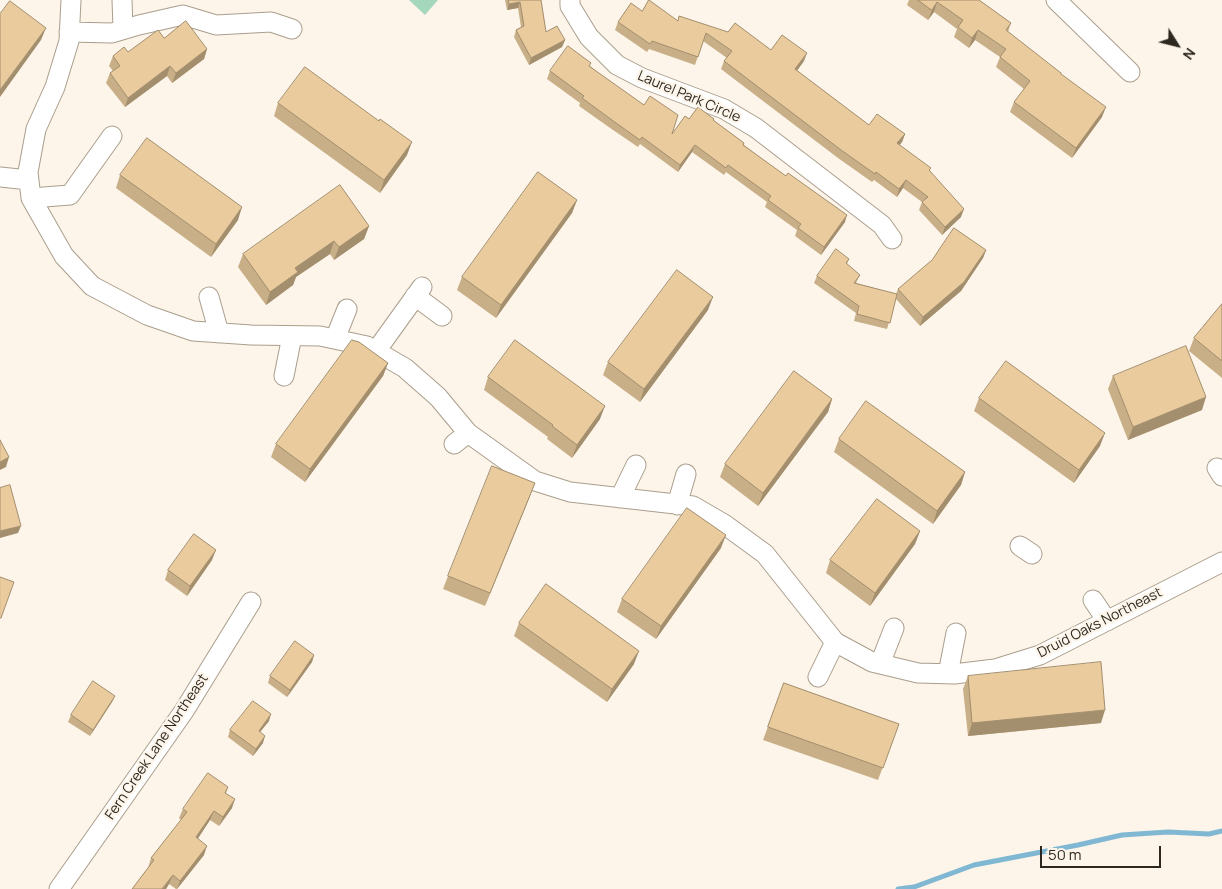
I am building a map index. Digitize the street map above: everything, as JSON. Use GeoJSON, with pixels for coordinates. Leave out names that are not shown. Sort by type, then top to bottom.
{"type":"FeatureCollection","features":[{"type":"Feature","properties":{"kind":"street"},"geometry":{"type":"LineString","coordinates":[[30,189],[28,172],[36,129],[55,87],[69,41],[71,0]]}},
{"type":"Feature","properties":{"kind":"street"},"geometry":{"type":"LineString","coordinates":[[122,0],[123,29]]}},
{"type":"Feature","properties":{"kind":"street","name":"Laurel Park Circle"},"geometry":{"type":"LineString","coordinates":[[570,0],[570,6],[589,38],[617,65],[642,78],[724,109],[756,128],[882,225],[892,238]]}},
{"type":"Feature","properties":{"kind":"street"},"geometry":{"type":"LineString","coordinates":[[1056,0],[1130,72]]}},
{"type":"Feature","properties":{"kind":"street"},"geometry":{"type":"LineString","coordinates":[[69,32],[112,33],[184,15],[216,24],[271,22],[292,29]]}},
{"type":"Feature","properties":{"kind":"street"},"geometry":{"type":"LineString","coordinates":[[0,177],[30,189],[70,195],[112,136]]}},
{"type":"Feature","properties":{"kind":"street","name":"Druid Oaks Northeast"},"geometry":{"type":"LineString","coordinates":[[30,189],[64,256],[92,286],[147,315],[193,330],[251,336],[320,336],[367,346],[405,368],[438,397],[462,438],[535,481],[570,492],[693,506],[724,524],[765,554],[835,642],[872,662],[918,673],[954,674],[995,669],[1040,655],[1222,562]]}},
{"type":"Feature","properties":{"kind":"street"},"geometry":{"type":"LineString","coordinates":[[376,351],[418,291],[442,316]]}},
{"type":"Feature","properties":{"kind":"street"},"geometry":{"type":"LineString","coordinates":[[209,296],[220,333]]}},
{"type":"Feature","properties":{"kind":"street"},"geometry":{"type":"LineString","coordinates":[[335,339],[348,309]]}},
{"type":"Feature","properties":{"kind":"street"},"geometry":{"type":"LineString","coordinates":[[284,376],[292,336]]}},
{"type":"Feature","properties":{"kind":"street"},"geometry":{"type":"LineString","coordinates":[[620,498],[636,465]]}},
{"type":"Feature","properties":{"kind":"street"},"geometry":{"type":"LineString","coordinates":[[677,505],[686,474]]}},
{"type":"Feature","properties":{"kind":"street"},"geometry":{"type":"LineString","coordinates":[[1093,600],[1107,620]]}},
{"type":"Feature","properties":{"kind":"street","name":"Fern Creek Lane Northeast"},"geometry":{"type":"LineString","coordinates":[[59,889],[184,711],[251,602]]}},
{"type":"Feature","properties":{"kind":"street"},"geometry":{"type":"LineString","coordinates":[[880,664],[894,628]]}},
{"type":"Feature","properties":{"kind":"street"},"geometry":{"type":"LineString","coordinates":[[948,674],[956,633]]}},
{"type":"Feature","properties":{"kind":"street"},"geometry":{"type":"LineString","coordinates":[[818,677],[835,642]]}},
{"type":"Feature","properties":{"kind":"green space"},"geometry":{"type":"Polygon","coordinates":[[[409,0],[438,0],[425,15],[409,0]]]}},
{"type":"Feature","properties":{"kind":"building"},"geometry":{"type":"Polygon","coordinates":[[[509,0],[541,0],[546,32],[557,26],[565,40],[531,58],[516,30],[524,26],[520,2],[509,4],[509,0]]]}},
{"type":"Feature","properties":{"kind":"building"},"geometry":{"type":"Polygon","coordinates":[[[649,0],[678,21],[679,16],[728,32],[735,23],[771,50],[782,35],[807,53],[795,69],[869,125],[877,114],[905,134],[897,143],[931,168],[929,170],[964,209],[945,227],[922,202],[928,197],[906,180],[899,189],[841,150],[724,61],[732,51],[706,33],[698,57],[652,41],[650,44],[618,22],[631,3],[642,11],[649,0]]]}},
{"type":"Feature","properties":{"kind":"building"},"geometry":{"type":"Polygon","coordinates":[[[918,0],[979,0],[1011,23],[1006,30],[1106,107],[1076,148],[1014,102],[1030,81],[1000,57],[1006,49],[978,30],[972,38],[958,27],[963,20],[937,2],[932,10],[918,0]]]}},
{"type":"Feature","properties":{"kind":"building"},"geometry":{"type":"Polygon","coordinates":[[[10,1],[46,28],[0,90],[0,14],[10,1]]]}},
{"type":"Feature","properties":{"kind":"building"},"geometry":{"type":"Polygon","coordinates":[[[186,21],[207,49],[176,73],[170,66],[128,98],[110,73],[120,66],[113,56],[124,47],[128,52],[158,30],[164,38],[186,21]]]}},
{"type":"Feature","properties":{"kind":"building"},"geometry":{"type":"Polygon","coordinates":[[[568,46],[591,63],[589,66],[644,105],[650,96],[678,115],[672,134],[685,116],[689,119],[698,107],[744,143],[743,145],[786,176],[788,173],[847,215],[824,247],[798,228],[801,224],[768,200],[771,196],[728,165],[726,168],[695,145],[680,165],[642,137],[640,140],[616,123],[550,71],[568,46]]]}},
{"type":"Feature","properties":{"kind":"building"},"geometry":{"type":"Polygon","coordinates":[[[305,67],[379,121],[380,119],[412,142],[384,180],[278,103],[305,67]]]}},
{"type":"Feature","properties":{"kind":"building"},"geometry":{"type":"Polygon","coordinates":[[[147,138],[242,207],[216,244],[120,175],[147,138]]]}},
{"type":"Feature","properties":{"kind":"building"},"geometry":{"type":"Polygon","coordinates":[[[538,172],[577,200],[501,305],[462,277],[538,172]]]}},
{"type":"Feature","properties":{"kind":"building"},"geometry":{"type":"Polygon","coordinates":[[[340,185],[369,226],[339,247],[334,241],[295,268],[298,272],[270,292],[243,254],[340,185]]]}},
{"type":"Feature","properties":{"kind":"building"},"geometry":{"type":"Polygon","coordinates":[[[954,228],[986,250],[964,282],[923,317],[898,289],[932,260],[954,228]]]}},
{"type":"Feature","properties":{"kind":"building"},"geometry":{"type":"Polygon","coordinates":[[[836,249],[849,259],[846,263],[860,275],[854,283],[897,294],[890,323],[857,314],[859,306],[817,276],[836,249]]]}},
{"type":"Feature","properties":{"kind":"building"},"geometry":{"type":"Polygon","coordinates":[[[677,270],[713,297],[644,389],[608,362],[677,270]]]}},
{"type":"Feature","properties":{"kind":"building"},"geometry":{"type":"Polygon","coordinates":[[[1222,304],[1222,361],[1194,338],[1222,304]]]}},
{"type":"Feature","properties":{"kind":"building"},"geometry":{"type":"Polygon","coordinates":[[[352,340],[359,342],[388,363],[310,469],[276,444],[352,340]]]}},
{"type":"Feature","properties":{"kind":"building"},"geometry":{"type":"Polygon","coordinates":[[[515,340],[605,406],[577,445],[488,377],[515,340]]]}},
{"type":"Feature","properties":{"kind":"building"},"geometry":{"type":"Polygon","coordinates":[[[1186,346],[1206,397],[1133,427],[1113,376],[1186,346]]]}},
{"type":"Feature","properties":{"kind":"building"},"geometry":{"type":"Polygon","coordinates":[[[1006,361],[1105,433],[1079,470],[979,398],[1006,361]]]}},
{"type":"Feature","properties":{"kind":"building"},"geometry":{"type":"Polygon","coordinates":[[[794,371],[832,399],[763,493],[725,464],[794,371]]]}},
{"type":"Feature","properties":{"kind":"building"},"geometry":{"type":"Polygon","coordinates":[[[866,401],[965,472],[937,511],[839,439],[866,401]]]}},
{"type":"Feature","properties":{"kind":"building"},"geometry":{"type":"Polygon","coordinates":[[[0,440],[9,457],[0,462],[0,440]]]}},
{"type":"Feature","properties":{"kind":"building"},"geometry":{"type":"Polygon","coordinates":[[[492,466],[535,483],[490,593],[448,576],[492,466]]]}},
{"type":"Feature","properties":{"kind":"building"},"geometry":{"type":"Polygon","coordinates":[[[10,485],[21,526],[0,531],[0,488],[10,485]]]}},
{"type":"Feature","properties":{"kind":"building"},"geometry":{"type":"Polygon","coordinates":[[[877,499],[920,531],[875,593],[830,560],[877,499]]]}},
{"type":"Feature","properties":{"kind":"building"},"geometry":{"type":"Polygon","coordinates":[[[687,508],[726,535],[661,626],[622,599],[687,508]]]}},
{"type":"Feature","properties":{"kind":"building"},"geometry":{"type":"Polygon","coordinates":[[[194,534],[216,550],[190,586],[168,570],[194,534]]]}},
{"type":"Feature","properties":{"kind":"building"},"geometry":{"type":"Polygon","coordinates":[[[0,577],[14,582],[1,618],[0,618],[0,577]]]}},
{"type":"Feature","properties":{"kind":"building"},"geometry":{"type":"Polygon","coordinates":[[[546,584],[639,651],[612,689],[519,623],[546,584]]]}},
{"type":"Feature","properties":{"kind":"building"},"geometry":{"type":"Polygon","coordinates":[[[295,641],[314,655],[290,690],[270,676],[295,641]]]}},
{"type":"Feature","properties":{"kind":"building"},"geometry":{"type":"Polygon","coordinates":[[[1101,662],[1105,710],[972,723],[968,676],[1101,662]]]}},
{"type":"Feature","properties":{"kind":"building"},"geometry":{"type":"Polygon","coordinates":[[[93,681],[115,696],[93,730],[71,715],[93,681]]]}},
{"type":"Feature","properties":{"kind":"building"},"geometry":{"type":"Polygon","coordinates":[[[784,683],[899,724],[883,768],[768,727],[784,683]]]}},
{"type":"Feature","properties":{"kind":"building"},"geometry":{"type":"Polygon","coordinates":[[[253,701],[271,714],[259,731],[265,736],[256,749],[230,730],[253,701]]]}},
{"type":"Feature","properties":{"kind":"building"},"geometry":{"type":"Polygon","coordinates":[[[208,773],[228,787],[225,793],[235,799],[223,817],[214,811],[196,837],[207,846],[180,881],[173,875],[162,889],[132,889],[154,860],[151,858],[187,812],[183,809],[208,773]]]}},
{"type":"Feature","properties":{"kind":"waterway"},"geometry":{"type":"LineString","coordinates":[[898,889],[914,887],[974,865],[1122,835],[1168,832],[1209,834],[1222,831]]}}]}
